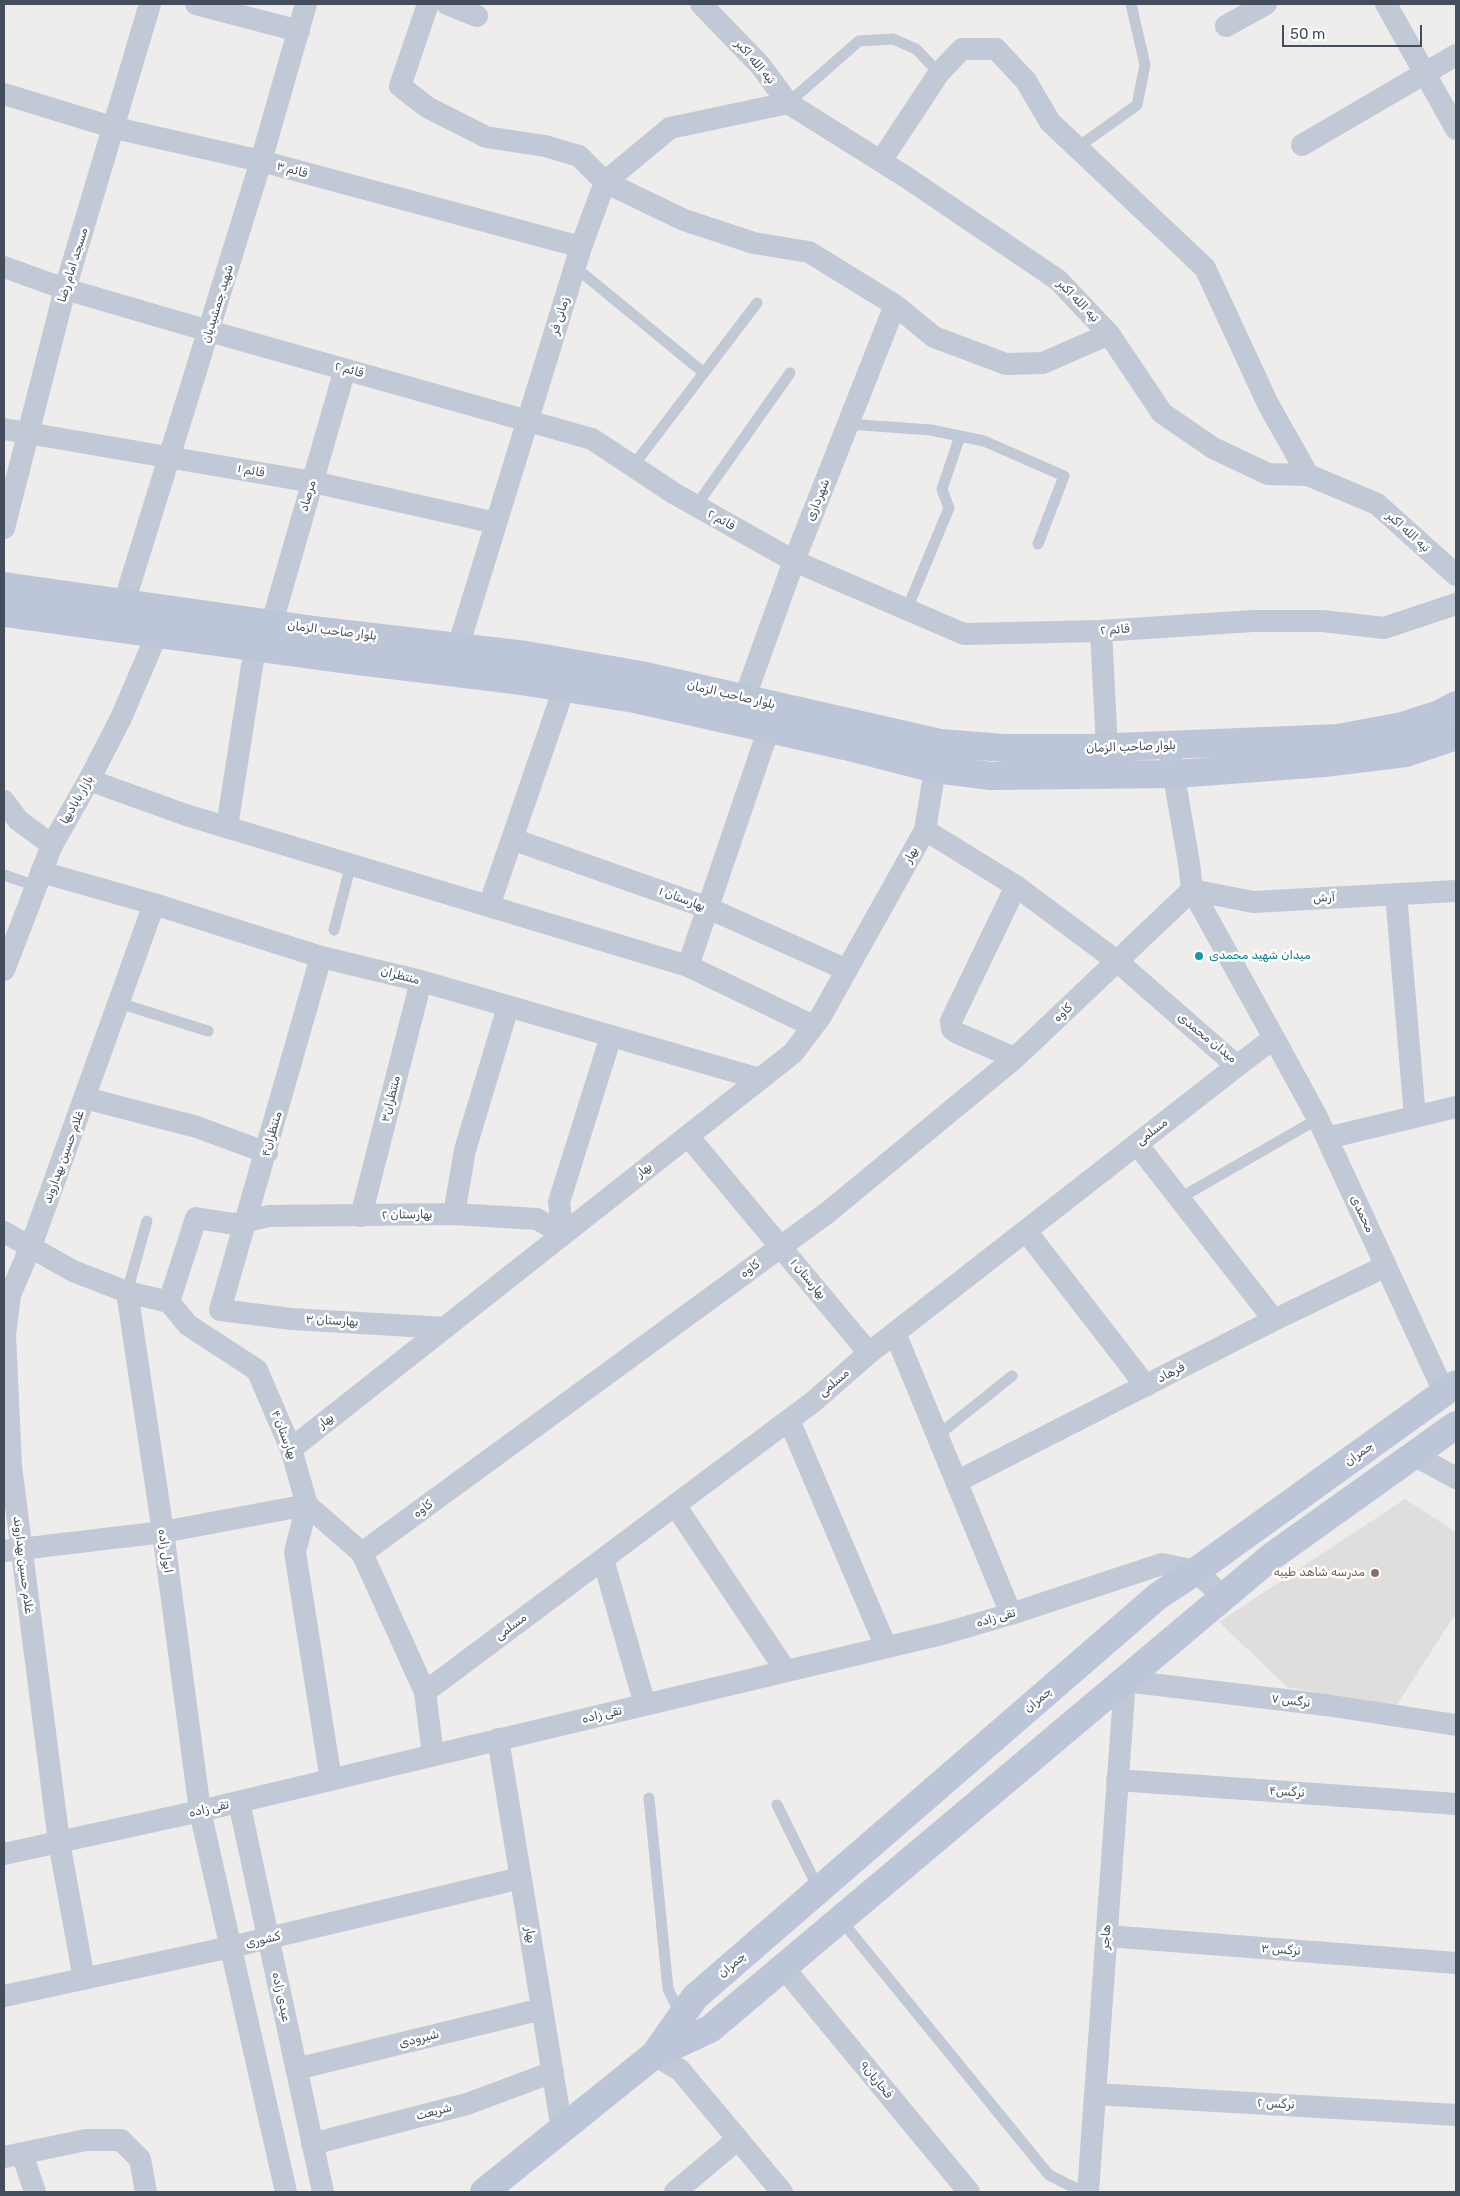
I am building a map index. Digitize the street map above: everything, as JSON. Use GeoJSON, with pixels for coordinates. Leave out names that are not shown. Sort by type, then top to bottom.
{"type":"FeatureCollection","features":[{"type":"Feature","properties":{"kind":"main road","name":"بلوار صاحب الزمان"},"geometry":{"type":"LineString","coordinates":[[4,586],[124,603],[160,621],[255,647],[635,699],[769,728],[935,769],[990,776],[1174,774],[1324,763],[1406,753],[1456,736]]}},
{"type":"Feature","properties":{"kind":"main road","name":"بلوار صاحب الزمان"},"geometry":{"type":"LineString","coordinates":[[4,612],[160,621],[272,624],[526,656],[641,675],[745,697],[940,743],[1004,748],[1107,748],[1338,738],[1402,726],[1439,714],[1456,706]]}},
{"type":"Feature","properties":{"kind":"main road","name":"چمران"},"geometry":{"type":"LineString","coordinates":[[654,2055],[695,1997],[1158,1596],[1196,1571],[1450,1388]]}},
{"type":"Feature","properties":{"kind":"main road","name":"چمران"},"geometry":{"type":"LineString","coordinates":[[484,2192],[654,2055],[710,2029],[1272,1558],[1456,1424]]}},
{"type":"Feature","properties":{"kind":"street","name":"مسجد امام رضا"},"geometry":{"type":"LineString","coordinates":[[4,528],[65,289],[115,128],[150,4]]}},
{"type":"Feature","properties":{"kind":"street"},"geometry":{"type":"LineString","coordinates":[[196,4],[298,30]]}},
{"type":"Feature","properties":{"kind":"street","name":"شهید جمشیدیان"},"geometry":{"type":"LineString","coordinates":[[124,603],[261,161],[306,4]]}},
{"type":"Feature","properties":{"kind":"street"},"geometry":{"type":"LineString","coordinates":[[428,4],[400,86],[427,107],[486,137],[545,146],[579,156],[605,182],[684,220],[754,243],[809,252],[896,305],[934,337],[1006,364],[1043,363],[1109,334]]}},
{"type":"Feature","properties":{"kind":"street"},"geometry":{"type":"LineString","coordinates":[[447,4],[477,16]]}},
{"type":"Feature","properties":{"kind":"street","name":"تپه الله اکبر"},"geometry":{"type":"LineString","coordinates":[[701,4],[760,65],[788,103],[881,161],[1058,280],[1109,334],[1162,413],[1213,448],[1268,474],[1308,475],[1377,504],[1456,575]]}},
{"type":"Feature","properties":{"kind":"street"},"geometry":{"type":"LineString","coordinates":[[1226,26],[1266,4]]}},
{"type":"Feature","properties":{"kind":"street"},"geometry":{"type":"LineString","coordinates":[[1386,4],[1456,129]]}},
{"type":"Feature","properties":{"kind":"street"},"geometry":{"type":"LineString","coordinates":[[881,161],[939,73],[962,50],[996,49],[1026,81],[1050,122],[1205,268],[1268,404],[1308,475]]}},
{"type":"Feature","properties":{"kind":"street"},"geometry":{"type":"LineString","coordinates":[[1302,145],[1456,55]]}},
{"type":"Feature","properties":{"kind":"street","name":"قائم ۳"},"geometry":{"type":"LineString","coordinates":[[4,94],[115,128],[261,161],[578,257]]}},
{"type":"Feature","properties":{"kind":"street"},"geometry":{"type":"LineString","coordinates":[[605,182],[670,128],[788,103]]}},
{"type":"Feature","properties":{"kind":"street","name":"زمانی فر"},"geometry":{"type":"LineString","coordinates":[[458,647],[578,257],[605,182]]}},
{"type":"Feature","properties":{"kind":"street","name":"قائم ۲"},"geometry":{"type":"LineString","coordinates":[[4,267],[65,289],[209,332],[592,439],[696,506],[794,561],[964,634],[1102,631],[1254,621],[1322,621],[1384,628],[1456,604]]}},
{"type":"Feature","properties":{"kind":"street","name":"شهرداری"},"geometry":{"type":"LineString","coordinates":[[745,697],[794,561],[896,305]]}},
{"type":"Feature","properties":{"kind":"street","name":"مرصاد"},"geometry":{"type":"LineString","coordinates":[[272,624],[345,369]]}},
{"type":"Feature","properties":{"kind":"street","name":"قائم ۱"},"geometry":{"type":"LineString","coordinates":[[4,429],[313,482],[496,523]]}},
{"type":"Feature","properties":{"kind":"street","name":"بازار بابادیها"},"geometry":{"type":"LineString","coordinates":[[4,970],[52,845],[121,718],[160,621]]}},
{"type":"Feature","properties":{"kind":"street"},"geometry":{"type":"LineString","coordinates":[[1102,631],[1107,748]]}},
{"type":"Feature","properties":{"kind":"street"},"geometry":{"type":"LineString","coordinates":[[227,827],[255,647]]}},
{"type":"Feature","properties":{"kind":"street"},"geometry":{"type":"LineString","coordinates":[[489,906],[564,688]]}},
{"type":"Feature","properties":{"kind":"street"},"geometry":{"type":"LineString","coordinates":[[688,966],[769,728]]}},
{"type":"Feature","properties":{"kind":"street"},"geometry":{"type":"LineString","coordinates":[[1167,746],[1174,774],[1192,890],[1274,1038]]}},
{"type":"Feature","properties":{"kind":"street","name":"بهار"},"geometry":{"type":"LineString","coordinates":[[291,1449],[793,1053],[813,1026],[847,970],[925,830],[935,769]]}},
{"type":"Feature","properties":{"kind":"street"},"geometry":{"type":"LineString","coordinates":[[89,780],[186,815],[688,966],[813,1026]]}},
{"type":"Feature","properties":{"kind":"street"},"geometry":{"type":"LineString","coordinates":[[4,801],[18,820],[52,845]]}},
{"type":"Feature","properties":{"kind":"street","name":"میدان محمدی"},"geometry":{"type":"LineString","coordinates":[[925,830],[1016,886],[1118,962],[1237,1066],[1274,1038]]}},
{"type":"Feature","properties":{"kind":"street","name":"بهارستان ۱"},"geometry":{"type":"LineString","coordinates":[[512,839],[708,908],[847,970]]}},
{"type":"Feature","properties":{"kind":"street","name":"منتظران"},"geometry":{"type":"LineString","coordinates":[[39,879],[154,904],[321,957],[421,981],[760,1079]]}},
{"type":"Feature","properties":{"kind":"street"},"geometry":{"type":"LineString","coordinates":[[1015,1058],[957,1033],[952,1029],[951,1021],[1016,886]]}},
{"type":"Feature","properties":{"kind":"street"},"geometry":{"type":"LineString","coordinates":[[1118,962],[1192,890]]}},
{"type":"Feature","properties":{"kind":"street","name":"آرش"},"geometry":{"type":"LineString","coordinates":[[1192,890],[1253,902],[1456,891]]}},
{"type":"Feature","properties":{"kind":"street"},"geometry":{"type":"LineString","coordinates":[[1396,894],[1415,1117]]}},
{"type":"Feature","properties":{"kind":"street","name":"غلام حسین بهداروند"},"geometry":{"type":"LineString","coordinates":[[84,1979],[59,1842],[12,1549],[7,1466],[4,1333],[10,1295],[31,1246],[154,904]]}},
{"type":"Feature","properties":{"kind":"street","name":"منتظران۴"},"geometry":{"type":"LineString","coordinates":[[220,1310],[321,957]]}},
{"type":"Feature","properties":{"kind":"street","name":"کاوه"},"geometry":{"type":"LineString","coordinates":[[362,1553],[827,1213],[1015,1058],[1118,962]]}},
{"type":"Feature","properties":{"kind":"street","name":"منتظران۳"},"geometry":{"type":"LineString","coordinates":[[361,1216],[421,981]]}},
{"type":"Feature","properties":{"kind":"street"},"geometry":{"type":"LineString","coordinates":[[454,1214],[465,1150],[508,1006]]}},
{"type":"Feature","properties":{"kind":"street"},"geometry":{"type":"LineString","coordinates":[[563,1234],[559,1202],[610,1036]]}},
{"type":"Feature","properties":{"kind":"street","name":"محمدی"},"geometry":{"type":"LineString","coordinates":[[1274,1038],[1323,1129],[1386,1266],[1450,1388]]}},
{"type":"Feature","properties":{"kind":"street","name":"مسلمی"},"geometry":{"type":"LineString","coordinates":[[425,1692],[789,1420],[870,1352],[1237,1066]]}},
{"type":"Feature","properties":{"kind":"street"},"geometry":{"type":"LineString","coordinates":[[85,1098],[197,1128],[266,1153]]}},
{"type":"Feature","properties":{"kind":"street"},"geometry":{"type":"LineString","coordinates":[[1323,1129],[1415,1117],[1456,1107]]}},
{"type":"Feature","properties":{"kind":"street","name":"بهارستان ۱"},"geometry":{"type":"LineString","coordinates":[[688,1136],[870,1352]]}},
{"type":"Feature","properties":{"kind":"street"},"geometry":{"type":"LineString","coordinates":[[1138,1144],[1274,1320]]}},
{"type":"Feature","properties":{"kind":"street","name":"بهارستان ۲"},"geometry":{"type":"LineString","coordinates":[[168,1302],[196,1218],[234,1224],[269,1216],[454,1214],[537,1218],[563,1234]]}},
{"type":"Feature","properties":{"kind":"street"},"geometry":{"type":"LineString","coordinates":[[1026,1231],[1146,1386]]}},
{"type":"Feature","properties":{"kind":"street"},"geometry":{"type":"LineString","coordinates":[[4,1232],[74,1271],[128,1292],[168,1302]]}},
{"type":"Feature","properties":{"kind":"street","name":"فرهاد"},"geometry":{"type":"LineString","coordinates":[[956,1482],[1274,1320],[1386,1266]]}},
{"type":"Feature","properties":{"kind":"street","name":"ابول زاده"},"geometry":{"type":"LineString","coordinates":[[128,1292],[163,1532],[200,1812]]}},
{"type":"Feature","properties":{"kind":"street","name":"بهارستان ۴"},"geometry":{"type":"LineString","coordinates":[[168,1302],[188,1325],[257,1370],[291,1449],[306,1505]]}},
{"type":"Feature","properties":{"kind":"street","name":"بهارستان ۳"},"geometry":{"type":"LineString","coordinates":[[220,1310],[292,1319],[445,1328]]}},
{"type":"Feature","properties":{"kind":"street"},"geometry":{"type":"LineString","coordinates":[[895,1333],[1011,1614]]}},
{"type":"Feature","properties":{"kind":"street"},"geometry":{"type":"LineString","coordinates":[[789,1420],[886,1647]]}},
{"type":"Feature","properties":{"kind":"street"},"geometry":{"type":"LineString","coordinates":[[1414,1455],[1456,1478]]}},
{"type":"Feature","properties":{"kind":"street"},"geometry":{"type":"LineString","coordinates":[[306,1505],[362,1553],[425,1692],[432,1755]]}},
{"type":"Feature","properties":{"kind":"street"},"geometry":{"type":"LineString","coordinates":[[12,1549],[163,1532],[306,1505]]}},
{"type":"Feature","properties":{"kind":"street"},"geometry":{"type":"LineString","coordinates":[[306,1505],[295,1552],[331,1780]]}},
{"type":"Feature","properties":{"kind":"street"},"geometry":{"type":"LineString","coordinates":[[675,1505],[786,1671]]}},
{"type":"Feature","properties":{"kind":"street"},"geometry":{"type":"LineString","coordinates":[[603,1559],[645,1704]]}},
{"type":"Feature","properties":{"kind":"street","name":"تقی زاده"},"geometry":{"type":"LineString","coordinates":[[4,1854],[200,1812],[886,1647],[1011,1614],[1162,1564],[1196,1571]]}},
{"type":"Feature","properties":{"kind":"street"},"geometry":{"type":"LineString","coordinates":[[1196,1571],[1224,1598]]}},
{"type":"Feature","properties":{"kind":"street","name":"نرگس ۷"},"geometry":{"type":"LineString","coordinates":[[1124,1681],[1326,1705],[1456,1725]]}},
{"type":"Feature","properties":{"kind":"street","name":"هاجر"},"geometry":{"type":"LineString","coordinates":[[1088,2192],[1124,1681]]}},
{"type":"Feature","properties":{"kind":"street","name":"بهار"},"geometry":{"type":"LineString","coordinates":[[498,1739],[562,2130]]}},
{"type":"Feature","properties":{"kind":"street","name":"نرگس۴"},"geometry":{"type":"LineString","coordinates":[[1117,1780],[1456,1804]]}},
{"type":"Feature","properties":{"kind":"street","name":"عیدی زاده"},"geometry":{"type":"LineString","coordinates":[[239,1802],[323,2192]]}},
{"type":"Feature","properties":{"kind":"street"},"geometry":{"type":"LineString","coordinates":[[200,1812],[286,2192]]}},
{"type":"Feature","properties":{"kind":"street","name":"کشوری"},"geometry":{"type":"LineString","coordinates":[[4,1996],[268,1939],[521,1878]]}},
{"type":"Feature","properties":{"kind":"street","name":"نرگس ۳"},"geometry":{"type":"LineString","coordinates":[[1106,1936],[1456,1963]]}},
{"type":"Feature","properties":{"kind":"street","name":"فخاریان۹"},"geometry":{"type":"LineString","coordinates":[[783,1967],[969,2192]]}},
{"type":"Feature","properties":{"kind":"street","name":"شیرودی"},"geometry":{"type":"LineString","coordinates":[[296,2069],[542,2009]]}},
{"type":"Feature","properties":{"kind":"street"},"geometry":{"type":"LineString","coordinates":[[654,2055],[680,2070],[782,2192]]}},
{"type":"Feature","properties":{"kind":"street","name":"شریعت"},"geometry":{"type":"LineString","coordinates":[[312,2144],[467,2104],[553,2072]]}},
{"type":"Feature","properties":{"kind":"street","name":"نرگس ۲"},"geometry":{"type":"LineString","coordinates":[[1095,2094],[1456,2115]]}},
{"type":"Feature","properties":{"kind":"street"},"geometry":{"type":"LineString","coordinates":[[675,2192],[738,2139]]}},
{"type":"Feature","properties":{"kind":"street"},"geometry":{"type":"LineString","coordinates":[[35,2192],[13,2155],[86,2140],[121,2140],[140,2159],[146,2192]]}},
{"type":"Feature","properties":{"kind":"lane"},"geometry":{"type":"LineString","coordinates":[[1078,147],[1137,105],[1145,65],[1131,4]]}},
{"type":"Feature","properties":{"kind":"lane"},"geometry":{"type":"LineString","coordinates":[[788,103],[859,41],[892,39],[916,50],[939,73]]}},
{"type":"Feature","properties":{"kind":"lane"},"geometry":{"type":"LineString","coordinates":[[578,257],[704,373]]}},
{"type":"Feature","properties":{"kind":"lane"},"geometry":{"type":"LineString","coordinates":[[633,466],[757,303]]}},
{"type":"Feature","properties":{"kind":"lane"},"geometry":{"type":"LineString","coordinates":[[696,506],[790,372]]}},
{"type":"Feature","properties":{"kind":"lane"},"geometry":{"type":"LineString","coordinates":[[848,424],[931,430],[984,441],[1064,476],[1038,544]]}},
{"type":"Feature","properties":{"kind":"lane"},"geometry":{"type":"LineString","coordinates":[[907,610],[949,508],[942,488],[960,436]]}},
{"type":"Feature","properties":{"kind":"lane"},"geometry":{"type":"LineString","coordinates":[[334,930],[351,864]]}},
{"type":"Feature","properties":{"kind":"lane"},"geometry":{"type":"LineString","coordinates":[[4,875],[39,879]]}},
{"type":"Feature","properties":{"kind":"lane"},"geometry":{"type":"LineString","coordinates":[[119,1003],[208,1031]]}},
{"type":"Feature","properties":{"kind":"lane"},"geometry":{"type":"LineString","coordinates":[[1180,1198],[1323,1129]]}},
{"type":"Feature","properties":{"kind":"lane"},"geometry":{"type":"LineString","coordinates":[[128,1292],[147,1221]]}},
{"type":"Feature","properties":{"kind":"lane"},"geometry":{"type":"LineString","coordinates":[[937,1436],[1012,1376]]}},
{"type":"Feature","properties":{"kind":"lane"},"geometry":{"type":"LineString","coordinates":[[649,1798],[668,1989],[681,2016]]}},
{"type":"Feature","properties":{"kind":"lane"},"geometry":{"type":"LineString","coordinates":[[777,1805],[819,1890]]}},
{"type":"Feature","properties":{"kind":"lane"},"geometry":{"type":"LineString","coordinates":[[840,1919],[1049,2175],[1083,2192]]}},
{"type":"Feature","properties":{"kind":"shaded area","name":"مدرسه شاهد طیبه"},"geometry":{"type":"Polygon","coordinates":[[[1405,1499],[1456,1532],[1456,1613],[1396,1706],[1287,1687],[1219,1622],[1405,1499]]]}},
{"type":"Feature","properties":{"kind":"place","name":"میدان شهید محمدی"},"geometry":{"type":"Point","coordinates":[1199,956]}},
{"type":"Feature","properties":{"kind":"place","name":"مدرسه شاهد طیبه"},"geometry":{"type":"Point","coordinates":[1375,1573]}}]}
